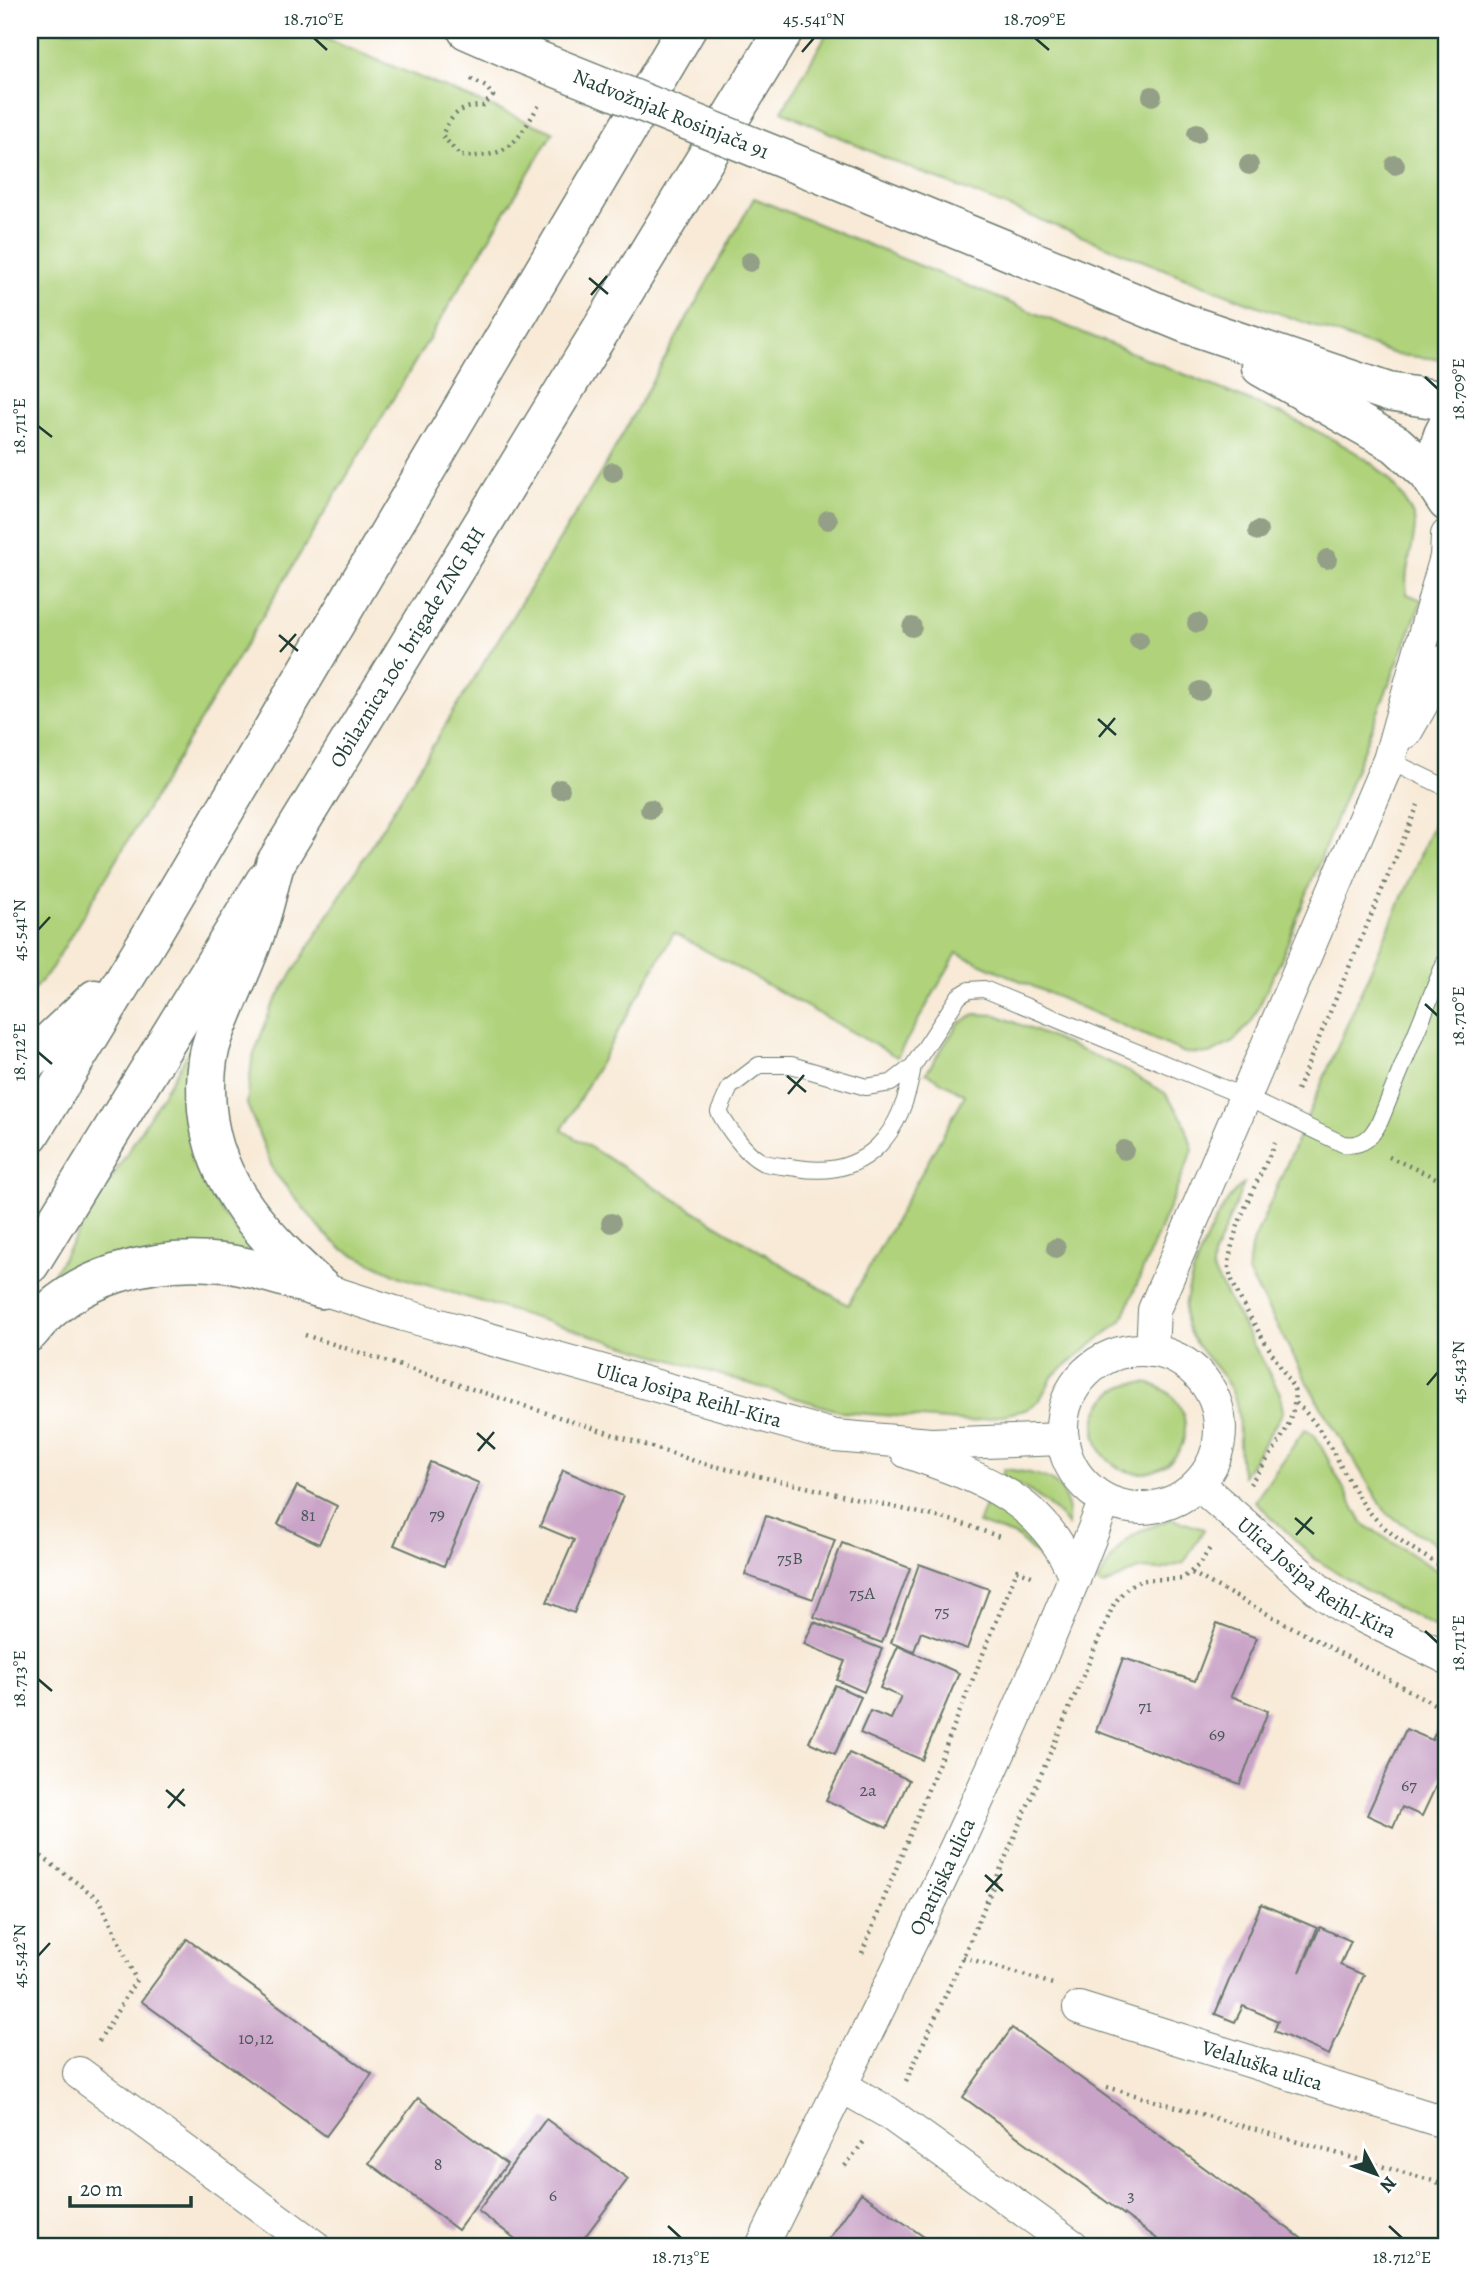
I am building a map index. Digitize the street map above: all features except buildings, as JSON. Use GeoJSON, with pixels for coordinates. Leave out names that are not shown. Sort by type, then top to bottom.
{"type":"FeatureCollection","features":[{"type":"Feature","properties":{"kind":"main road","name":"Nadvožnjak Rosinjača 91"},"geometry":{"type":"LineString","coordinates":[[467,30],[1187,324]]}},
{"type":"Feature","properties":{"kind":"main road"},"geometry":{"type":"LineString","coordinates":[[30,1134],[153,932],[686,30]]}},
{"type":"Feature","properties":{"kind":"main road","name":"Obilaznica 106. brigade ZNG RH"},"geometry":{"type":"LineString","coordinates":[[30,1264],[784,30]]}},
{"type":"Feature","properties":{"kind":"main road"},"geometry":{"type":"LineString","coordinates":[[1187,324],[1388,392],[1447,401]]}},
{"type":"Feature","properties":{"kind":"main road"},"geometry":{"type":"LineString","coordinates":[[1187,324],[1396,444],[1428,473],[1446,507]]}},
{"type":"Feature","properties":{"kind":"main road"},"geometry":{"type":"LineString","coordinates":[[1446,507],[1437,475],[1438,453],[1447,428]]}},
{"type":"Feature","properties":{"kind":"main road"},"geometry":{"type":"LineString","coordinates":[[275,864],[258,927],[213,1037],[205,1081],[209,1136],[227,1184],[250,1217],[271,1243],[322,1289]]}},
{"type":"Feature","properties":{"kind":"main road"},"geometry":{"type":"LineString","coordinates":[[30,1060],[96,998],[153,932]]}},
{"type":"Feature","properties":{"kind":"main road"},"geometry":{"type":"LineString","coordinates":[[30,1332],[45,1311],[85,1287],[132,1268],[178,1262],[224,1263],[322,1289]]}},
{"type":"Feature","properties":{"kind":"street"},"geometry":{"type":"LineString","coordinates":[[1389,760],[1438,590],[1446,557],[1447,536]]}},
{"type":"Feature","properties":{"kind":"street"},"geometry":{"type":"LineString","coordinates":[[1152,1351],[1154,1310],[1389,760],[1447,660]]}},
{"type":"Feature","properties":{"kind":"street","name":"Ulica Josipa Reihl-Kira"},"geometry":{"type":"LineString","coordinates":[[322,1289],[835,1436],[930,1444],[1063,1439]]}},
{"type":"Feature","properties":{"kind":"street"},"geometry":{"type":"LineString","coordinates":[[1129,1351],[1152,1351],[1175,1357],[1196,1372],[1211,1391],[1219,1415],[1219,1439],[1212,1463],[1198,1483],[1182,1496],[1154,1506],[1124,1506],[1104,1500],[1087,1486],[1073,1469],[1063,1439],[1065,1405],[1075,1386],[1090,1369],[1108,1357],[1129,1351]]}},
{"type":"Feature","properties":{"kind":"street"},"geometry":{"type":"LineString","coordinates":[[876,1441],[962,1471],[993,1485],[1020,1503],[1056,1537],[1072,1585]]}},
{"type":"Feature","properties":{"kind":"street","name":"Ulica Josipa Reihl-Kira"},"geometry":{"type":"LineString","coordinates":[[1198,1483],[1231,1514],[1343,1607],[1447,1658]]}},
{"type":"Feature","properties":{"kind":"street","name":"Opatijska ulica"},"geometry":{"type":"LineString","coordinates":[[762,2246],[1023,1704],[1104,1500]]}},
{"type":"Feature","properties":{"kind":"street","name":"Velaluška ulica"},"geometry":{"type":"LineString","coordinates":[[1079,2008],[1447,2123]]}},
{"type":"Feature","properties":{"kind":"street"},"geometry":{"type":"LineString","coordinates":[[79,2073],[314,2246]]}},
{"type":"Feature","properties":{"kind":"street"},"geometry":{"type":"LineString","coordinates":[[841,2086],[887,2112],[1073,2246]]}},
{"type":"Feature","properties":{"kind":"lane"},"geometry":{"type":"LineString","coordinates":[[1389,760],[1447,788]]}},
{"type":"Feature","properties":{"kind":"lane"},"geometry":{"type":"LineString","coordinates":[[913,1066],[909,1093],[897,1122],[872,1154],[839,1170],[812,1170],[762,1163],[730,1133],[719,1112],[730,1087],[759,1065],[791,1065],[866,1087],[891,1083],[913,1066],[959,996],[969,990],[984,989],[1245,1097],[1343,1144],[1353,1146],[1364,1142],[1380,1121],[1447,957]]}},
{"type":"Feature","properties":{"kind":"path"},"geometry":{"type":"LineString","coordinates":[[466,76],[486,87],[493,96],[483,106],[466,106],[451,116],[442,135],[460,156],[488,157],[516,143],[543,97]]}},
{"type":"Feature","properties":{"kind":"path"},"geometry":{"type":"LineString","coordinates":[[840,2173],[887,2112],[911,2072],[1121,1592],[1133,1583],[1153,1577],[1182,1579],[1192,1573],[1293,1417],[1296,1403],[1294,1389],[1235,1289],[1228,1267],[1234,1239],[1429,777]]}},
{"type":"Feature","properties":{"kind":"path"},"geometry":{"type":"LineString","coordinates":[[1364,1142],[1404,1165],[1447,1183]]}},
{"type":"Feature","properties":{"kind":"path"},"geometry":{"type":"LineString","coordinates":[[305,1335],[701,1462],[955,1521],[1007,1540]]}},
{"type":"Feature","properties":{"kind":"path"},"geometry":{"type":"LineString","coordinates":[[1296,1403],[1315,1419],[1363,1503],[1391,1536],[1447,1570]]}},
{"type":"Feature","properties":{"kind":"path"},"geometry":{"type":"LineString","coordinates":[[861,1954],[1017,1570],[1017,1560]]}},
{"type":"Feature","properties":{"kind":"path"},"geometry":{"type":"LineString","coordinates":[[1017,1570],[1072,1585],[1113,1606]]}},
{"type":"Feature","properties":{"kind":"path"},"geometry":{"type":"LineString","coordinates":[[1192,1573],[1447,1711]]}},
{"type":"Feature","properties":{"kind":"path"},"geometry":{"type":"LineString","coordinates":[[30,1848],[100,1900],[136,1980],[79,2073]]}},
{"type":"Feature","properties":{"kind":"path"},"geometry":{"type":"LineString","coordinates":[[963,1957],[1070,1989],[1079,2008]]}},
{"type":"Feature","properties":{"kind":"path"},"geometry":{"type":"LineString","coordinates":[[1107,2087],[1447,2185]]}},
{"type":"Feature","properties":{"kind":"path"},"geometry":{"type":"LineString","coordinates":[[1442,2246],[1447,2237]]}},
{"type":"Feature","properties":{"kind":"green space"},"geometry":{"type":"Polygon","coordinates":[[[30,30],[304,30],[553,132],[48,974],[30,993],[30,30]]]}},
{"type":"Feature","properties":{"kind":"green space"},"geometry":{"type":"Polygon","coordinates":[[[829,30],[1447,30],[1447,356],[1439,359],[1397,355],[1244,301],[885,158],[782,111],[829,30]]]}},
{"type":"Feature","properties":{"kind":"green space"},"geometry":{"type":"Polygon","coordinates":[[[754,198],[1289,417],[1356,452],[1371,463],[1397,489],[1415,522],[1406,585],[1407,594],[1422,600],[1280,962],[1252,1021],[1233,1042],[1210,1054],[1185,1053],[957,953],[897,1057],[674,933],[562,1130],[848,1305],[965,1095],[926,1073],[958,1024],[975,1014],[997,1015],[1116,1065],[1165,1093],[1184,1121],[1193,1150],[1122,1320],[1053,1376],[1039,1401],[1025,1410],[972,1422],[842,1412],[401,1277],[342,1249],[324,1233],[274,1172],[247,1104],[252,1060],[271,1008],[605,466],[754,198]]]}},
{"type":"Feature","properties":{"kind":"green space"},"geometry":{"type":"Polygon","coordinates":[[[1447,793],[1447,1551],[1387,1514],[1317,1400],[1248,1272],[1251,1247],[1447,793]]]}},
{"type":"Feature","properties":{"kind":"green space"},"geometry":{"type":"Polygon","coordinates":[[[193,1045],[187,1101],[189,1129],[196,1157],[219,1208],[257,1249],[53,1287],[52,1276],[193,1045]]]}},
{"type":"Feature","properties":{"kind":"green space"},"geometry":{"type":"Polygon","coordinates":[[[1244,1184],[1213,1257],[1212,1269],[1280,1393],[1283,1412],[1243,1476],[1234,1396],[1190,1334],[1185,1311],[1194,1271],[1212,1227],[1234,1193],[1244,1184]]]}},
{"type":"Feature","properties":{"kind":"green space"},"geometry":{"type":"Polygon","coordinates":[[[1140,1383],[1157,1386],[1172,1396],[1182,1411],[1185,1428],[1182,1445],[1172,1460],[1157,1470],[1140,1473],[1123,1470],[1108,1460],[1098,1445],[1095,1428],[1098,1411],[1108,1396],[1123,1386],[1140,1383]]]}},
{"type":"Feature","properties":{"kind":"green space"},"geometry":{"type":"Polygon","coordinates":[[[1305,1429],[1316,1437],[1362,1523],[1447,1577],[1447,1633],[1376,1596],[1315,1559],[1255,1501],[1305,1429]]]}},
{"type":"Feature","properties":{"kind":"green space"},"geometry":{"type":"Polygon","coordinates":[[[1004,1469],[1043,1477],[1060,1488],[1068,1510],[1068,1526],[1038,1497],[1002,1478],[1004,1469]]]}},
{"type":"Feature","properties":{"kind":"green space"},"geometry":{"type":"Polygon","coordinates":[[[987,1501],[1026,1524],[1044,1552],[1046,1564],[1016,1536],[978,1523],[987,1501]]]}},
{"type":"Feature","properties":{"kind":"green space"},"geometry":{"type":"Polygon","coordinates":[[[1172,1519],[1204,1529],[1184,1563],[1161,1570],[1138,1569],[1103,1586],[1097,1583],[1126,1541],[1143,1530],[1172,1519]]]}}]}
